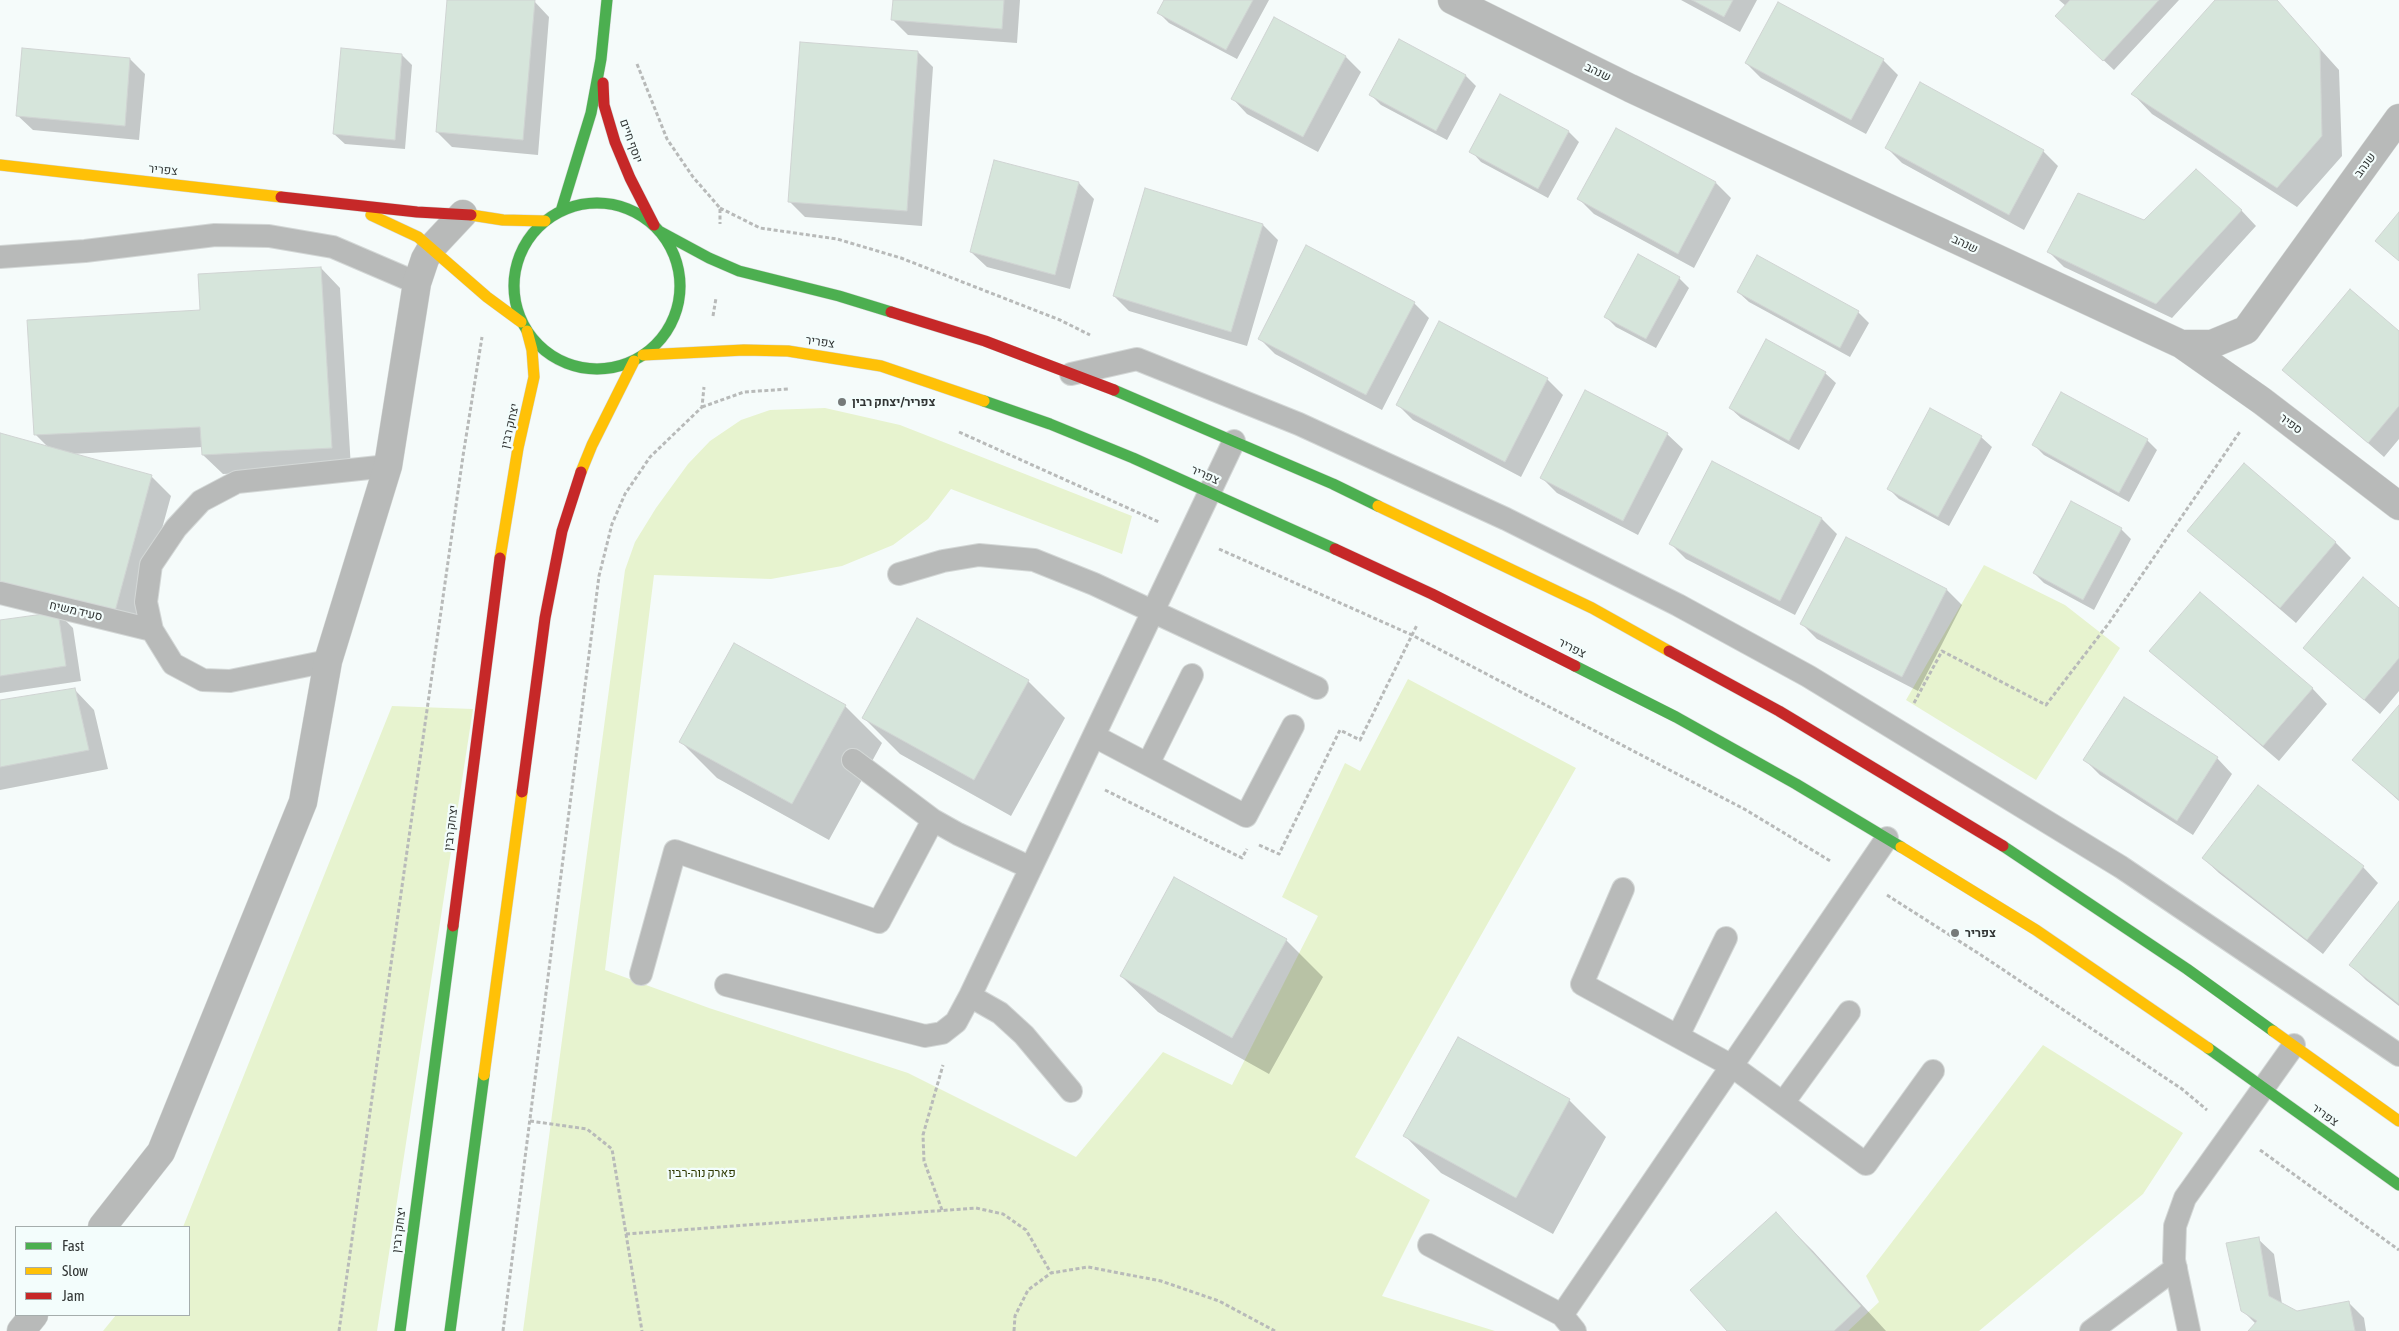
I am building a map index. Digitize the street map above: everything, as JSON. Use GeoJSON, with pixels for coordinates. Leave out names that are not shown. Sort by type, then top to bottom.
{"type":"FeatureCollection","features":[{"type":"Feature","properties":{"kind":"street","name":"יוסף חיים"},"geometry":{"type":"LineString","coordinates":[[561,211],[585,137],[601,59],[607,0]]}},
{"type":"Feature","properties":{"kind":"street","name":"שנהב"},"geometry":{"type":"LineString","coordinates":[[1452,0],[1630,88],[2181,344],[2212,344],[2246,330],[2399,118]]}},
{"type":"Feature","properties":{"kind":"street","name":"יוסף חיים"},"geometry":{"type":"LineString","coordinates":[[601,59],[604,105],[615,142],[630,178],[657,228]]}},
{"type":"Feature","properties":{"kind":"street","name":"צפריר"},"geometry":{"type":"LineString","coordinates":[[0,165],[417,212],[463,214],[503,220],[545,221]]}},
{"type":"Feature","properties":{"kind":"street","name":"צפריר"},"geometry":{"type":"LineString","coordinates":[[324,202],[380,218],[418,237],[432,247],[487,297],[524,326]]}},
{"type":"Feature","properties":{"kind":"street"},"geometry":{"type":"LineString","coordinates":[[657,228],[675,256],[680,274],[680,297],[674,319],[664,336],[638,358],[616,367],[597,370],[569,364],[544,350],[524,326],[514,302],[513,282],[517,262],[524,244],[536,227],[561,211],[587,202],[606,202],[624,207],[640,215],[657,228],[739,271],[840,296],[985,341],[1234,441],[1333,484],[1525,575],[1676,654],[1778,711],[2000,843],[2187,969],[2399,1121]]}},
{"type":"Feature","properties":{"kind":"street"},"geometry":{"type":"LineString","coordinates":[[103,1226],[161,1152],[303,802],[328,661],[388,466],[417,283],[425,259],[432,247],[463,214]]}},
{"type":"Feature","properties":{"kind":"street","name":"יצחק רבין"},"geometry":{"type":"LineString","coordinates":[[400,1331],[500,560],[518,448],[534,377],[532,350],[524,326]]}},
{"type":"Feature","properties":{"kind":"street","name":"ספיר"},"geometry":{"type":"LineString","coordinates":[[2181,344],[2262,401],[2399,506]]}},
{"type":"Feature","properties":{"kind":"street","name":"צפריר"},"geometry":{"type":"LineString","coordinates":[[638,358],[744,350],[788,351],[881,366],[1050,424],[1210,492],[1432,594],[1676,717],[1887,838],[2036,930],[2264,1088],[2399,1185]]}},
{"type":"Feature","properties":{"kind":"street"},"geometry":{"type":"LineString","coordinates":[[450,1331],[545,618],[562,531],[574,490],[592,445],[638,358]]}},
{"type":"Feature","properties":{"kind":"street"},"geometry":{"type":"LineString","coordinates":[[21,1331],[33,1316]]}},
{"type":"Feature","properties":{"kind":"lane"},"geometry":{"type":"LineString","coordinates":[[0,257],[85,251],[215,235],[269,236],[333,247],[417,283]]}},
{"type":"Feature","properties":{"kind":"lane"},"geometry":{"type":"LineString","coordinates":[[1071,374],[1138,359],[1299,424],[1506,519],[1696,615],[1808,676],[2121,867],[2399,1055]]}},
{"type":"Feature","properties":{"kind":"lane"},"geometry":{"type":"LineString","coordinates":[[726,985],[924,1036],[942,1033],[956,1022],[1234,441]]}},
{"type":"Feature","properties":{"kind":"lane"},"geometry":{"type":"LineString","coordinates":[[328,661],[230,681],[203,680],[174,664],[152,630],[146,602],[151,565],[176,528],[201,501],[236,482],[388,466]]}},
{"type":"Feature","properties":{"kind":"lane"},"geometry":{"type":"LineString","coordinates":[[899,574],[943,561],[979,555],[1034,560],[1153,611],[1317,688]]}},
{"type":"Feature","properties":{"kind":"lane","name":"סעיד משיח"},"geometry":{"type":"LineString","coordinates":[[0,593],[152,630]]}},
{"type":"Feature","properties":{"kind":"lane"},"geometry":{"type":"LineString","coordinates":[[1148,764],[1192,674]]}},
{"type":"Feature","properties":{"kind":"lane"},"geometry":{"type":"LineString","coordinates":[[1094,736],[1246,816],[1293,726]]}},
{"type":"Feature","properties":{"kind":"lane"},"geometry":{"type":"LineString","coordinates":[[853,760],[933,820],[1030,868]]}},
{"type":"Feature","properties":{"kind":"lane"},"geometry":{"type":"LineString","coordinates":[[641,974],[675,851],[880,922],[933,820]]}},
{"type":"Feature","properties":{"kind":"lane"},"geometry":{"type":"LineString","coordinates":[[1429,1245],[1569,1323],[1732,1066],[1887,838]]}},
{"type":"Feature","properties":{"kind":"lane"},"geometry":{"type":"LineString","coordinates":[[1623,890],[1582,984],[1732,1066],[1866,1164],[1933,1071]]}},
{"type":"Feature","properties":{"kind":"lane"},"geometry":{"type":"LineString","coordinates":[[1678,1036],[1726,938]]}},
{"type":"Feature","properties":{"kind":"lane"},"geometry":{"type":"LineString","coordinates":[[970,996],[1000,1014],[1024,1035],[1070,1091]]}},
{"type":"Feature","properties":{"kind":"lane"},"geometry":{"type":"LineString","coordinates":[[1783,1103],[1849,1012]]}},
{"type":"Feature","properties":{"kind":"lane"},"geometry":{"type":"LineString","coordinates":[[2189,1331],[2176,1268],[2175,1226],[2185,1198],[2294,1045]]}},
{"type":"Feature","properties":{"kind":"lane"},"geometry":{"type":"LineString","coordinates":[[2091,1331],[2176,1268]]}},
{"type":"Feature","properties":{"kind":"path"},"geometry":{"type":"LineString","coordinates":[[635,59],[667,139],[693,177],[720,208],[760,228],[837,239],[900,258],[1060,320],[1138,359]]}},
{"type":"Feature","properties":{"kind":"path"},"geometry":{"type":"LineString","coordinates":[[702,407],[707,352],[721,262],[720,208]]}},
{"type":"Feature","properties":{"kind":"path"},"geometry":{"type":"LineString","coordinates":[[339,1331],[487,297]]}},
{"type":"Feature","properties":{"kind":"path"},"geometry":{"type":"LineString","coordinates":[[504,1331],[599,576],[612,524],[625,494],[650,457],[702,407],[744,392],[790,389]]}},
{"type":"Feature","properties":{"kind":"path"},"geometry":{"type":"LineString","coordinates":[[1899,731],[1942,651],[2046,705],[2109,623],[2262,401]]}},
{"type":"Feature","properties":{"kind":"path"},"geometry":{"type":"LineString","coordinates":[[953,429],[1412,635],[1746,810],[1860,878],[2174,1084],[2233,1131],[2399,1250]]}},
{"type":"Feature","properties":{"kind":"path"},"geometry":{"type":"LineString","coordinates":[[942,1210],[924,1161],[923,1135],[956,1022]]}},
{"type":"Feature","properties":{"kind":"path"},"geometry":{"type":"LineString","coordinates":[[530,1121],[587,1129],[612,1149],[642,1331]]}},
{"type":"Feature","properties":{"kind":"path"},"geometry":{"type":"LineString","coordinates":[[626,1234],[976,1208],[1003,1214],[1026,1230],[1051,1273]]}},
{"type":"Feature","properties":{"kind":"path"},"geometry":{"type":"LineString","coordinates":[[1014,1331],[1015,1316],[1028,1290],[1051,1273],[1088,1267],[1161,1281],[1219,1301],[1275,1331]]}},
{"type":"Feature","properties":{"kind":"green space","name":"פארק נוה-רבין"},"geometry":{"type":"Polygon","coordinates":[[[825,408],[900,425],[1132,516],[1122,554],[951,489],[928,519],[893,545],[842,566],[771,579],[654,575],[605,970],[709,1008],[908,1073],[1076,1157],[1163,1052],[1232,1085],[1318,916],[1282,897],[1345,763],[1360,771],[1408,679],[1576,768],[1355,1157],[1430,1200],[1382,1296],[1495,1331],[523,1331],[625,570],[635,542],[656,508],[688,464],[710,441],[741,420],[770,410],[825,408]]]}},
{"type":"Feature","properties":{"kind":"green space"},"geometry":{"type":"Polygon","coordinates":[[[1984,565],[2065,605],[2120,648],[2036,780],[1906,700],[1984,565]]]}},
{"type":"Feature","properties":{"kind":"green space"},"geometry":{"type":"Polygon","coordinates":[[[392,706],[473,709],[377,1331],[103,1331],[115,1316],[190,1316],[190,1226],[183,1226],[392,706]]]}},
{"type":"Feature","properties":{"kind":"green space"},"geometry":{"type":"Polygon","coordinates":[[[2043,1045],[2183,1133],[2143,1194],[1979,1331],[1848,1331],[1879,1302],[1866,1276],[2043,1045]]]}},
{"type":"Feature","properties":{"kind":"building"},"geometry":{"type":"Polygon","coordinates":[[[447,0],[535,0],[523,140],[436,132],[447,0]]]}},
{"type":"Feature","properties":{"kind":"building"},"geometry":{"type":"Polygon","coordinates":[[[893,0],[1004,0],[1002,29],[891,20],[893,0]]]}},
{"type":"Feature","properties":{"kind":"building"},"geometry":{"type":"Polygon","coordinates":[[[1164,0],[1253,0],[1226,50],[1157,13],[1164,0]]]}},
{"type":"Feature","properties":{"kind":"building"},"geometry":{"type":"Polygon","coordinates":[[[1692,0],[1733,0],[1724,17],[1692,0]]]}},
{"type":"Feature","properties":{"kind":"building"},"geometry":{"type":"Polygon","coordinates":[[[2070,0],[2159,0],[2103,61],[2055,16],[2070,0]]]}},
{"type":"Feature","properties":{"kind":"building"},"geometry":{"type":"Polygon","coordinates":[[[2215,0],[2277,0],[2320,49],[2322,136],[2277,188],[2131,94],[2215,0]]]}},
{"type":"Feature","properties":{"kind":"building"},"geometry":{"type":"Polygon","coordinates":[[[1778,2],[1884,59],[1851,120],[1745,63],[1778,2]]]}},
{"type":"Feature","properties":{"kind":"building"},"geometry":{"type":"Polygon","coordinates":[[[1274,17],[1346,56],[1303,137],[1231,99],[1274,17]]]}},
{"type":"Feature","properties":{"kind":"building"},"geometry":{"type":"Polygon","coordinates":[[[1399,39],[1466,75],[1436,131],[1369,95],[1399,39]]]}},
{"type":"Feature","properties":{"kind":"building"},"geometry":{"type":"Polygon","coordinates":[[[800,42],[918,51],[907,211],[788,202],[800,42]]]}},
{"type":"Feature","properties":{"kind":"building"},"geometry":{"type":"Polygon","coordinates":[[[22,48],[130,58],[125,126],[16,116],[22,48]]]}},
{"type":"Feature","properties":{"kind":"building"},"geometry":{"type":"Polygon","coordinates":[[[341,48],[402,54],[395,140],[333,134],[341,48]]]}},
{"type":"Feature","properties":{"kind":"building"},"geometry":{"type":"Polygon","coordinates":[[[1920,82],[2044,150],[2009,215],[1885,148],[1920,82]]]}},
{"type":"Feature","properties":{"kind":"building"},"geometry":{"type":"Polygon","coordinates":[[[1500,94],[1569,131],[1538,189],[1469,152],[1500,94]]]}},
{"type":"Feature","properties":{"kind":"building"},"geometry":{"type":"Polygon","coordinates":[[[1616,128],[1716,182],[1678,254],[1577,199],[1616,128]]]}},
{"type":"Feature","properties":{"kind":"building"},"geometry":{"type":"Polygon","coordinates":[[[994,160],[1079,182],[1055,275],[970,252],[994,160]]]}},
{"type":"Feature","properties":{"kind":"building"},"geometry":{"type":"Polygon","coordinates":[[[2196,169],[2242,210],[2156,304],[2047,252],[2078,193],[2144,220],[2196,169]]]}},
{"type":"Feature","properties":{"kind":"building"},"geometry":{"type":"Polygon","coordinates":[[[1145,188],[1263,224],[1231,332],[1113,296],[1145,188]]]}},
{"type":"Feature","properties":{"kind":"building"},"geometry":{"type":"Polygon","coordinates":[[[2399,212],[2399,261],[2375,241],[2399,212]]]}},
{"type":"Feature","properties":{"kind":"building"},"geometry":{"type":"Polygon","coordinates":[[[1306,245],[1415,302],[1366,395],[1258,339],[1306,245]]]}},
{"type":"Feature","properties":{"kind":"building"},"geometry":{"type":"Polygon","coordinates":[[[1638,254],[1680,277],[1646,339],[1604,317],[1638,254]]]}},
{"type":"Feature","properties":{"kind":"building"},"geometry":{"type":"Polygon","coordinates":[[[1757,255],[1859,311],[1840,348],[1737,292],[1757,255]]]}},
{"type":"Feature","properties":{"kind":"building"},"geometry":{"type":"Polygon","coordinates":[[[321,267],[332,448],[202,455],[200,427],[34,435],[27,320],[200,310],[198,274],[321,267]]]}},
{"type":"Feature","properties":{"kind":"building"},"geometry":{"type":"Polygon","coordinates":[[[2350,289],[2399,331],[2399,406],[2368,443],[2282,370],[2350,289]]]}},
{"type":"Feature","properties":{"kind":"building"},"geometry":{"type":"Polygon","coordinates":[[[1439,321],[1548,378],[1505,462],[1396,405],[1439,321]]]}},
{"type":"Feature","properties":{"kind":"building"},"geometry":{"type":"Polygon","coordinates":[[[1766,339],[1826,372],[1789,441],[1729,408],[1766,339]]]}},
{"type":"Feature","properties":{"kind":"building"},"geometry":{"type":"Polygon","coordinates":[[[1585,390],[1668,433],[1623,521],[1540,478],[1585,390]]]}},
{"type":"Feature","properties":{"kind":"building"},"geometry":{"type":"Polygon","coordinates":[[[2061,392],[2148,439],[2119,493],[2032,445],[2061,392]]]}},
{"type":"Feature","properties":{"kind":"building"},"geometry":{"type":"Polygon","coordinates":[[[1930,408],[1982,436],[1938,517],[1887,489],[1930,408]]]}},
{"type":"Feature","properties":{"kind":"building"},"geometry":{"type":"Polygon","coordinates":[[[0,433],[152,475],[114,615],[0,583],[0,433]]]}},
{"type":"Feature","properties":{"kind":"building"},"geometry":{"type":"Polygon","coordinates":[[[1712,461],[1822,518],[1780,601],[1669,544],[1712,461]]]}},
{"type":"Feature","properties":{"kind":"building"},"geometry":{"type":"Polygon","coordinates":[[[2244,463],[2336,542],[2280,608],[2187,531],[2244,463]]]}},
{"type":"Feature","properties":{"kind":"building"},"geometry":{"type":"Polygon","coordinates":[[[2071,501],[2122,528],[2083,600],[2033,573],[2071,501]]]}},
{"type":"Feature","properties":{"kind":"building"},"geometry":{"type":"Polygon","coordinates":[[[1846,537],[1947,589],[1902,677],[1800,624],[1846,537]]]}},
{"type":"Feature","properties":{"kind":"building"},"geometry":{"type":"Polygon","coordinates":[[[2363,577],[2399,608],[2399,658],[2364,700],[2303,648],[2363,577]]]}},
{"type":"Feature","properties":{"kind":"building"},"geometry":{"type":"Polygon","coordinates":[[[2200,592],[2313,688],[2263,746],[2149,651],[2200,592]]]}},
{"type":"Feature","properties":{"kind":"building"},"geometry":{"type":"Polygon","coordinates":[[[58,612],[66,666],[0,676],[0,620],[58,612]]]}},
{"type":"Feature","properties":{"kind":"building"},"geometry":{"type":"Polygon","coordinates":[[[917,618],[1029,680],[974,780],[862,718],[917,618]]]}},
{"type":"Feature","properties":{"kind":"building"},"geometry":{"type":"Polygon","coordinates":[[[734,643],[846,705],[792,804],[679,742],[734,643]]]}},
{"type":"Feature","properties":{"kind":"building"},"geometry":{"type":"Polygon","coordinates":[[[75,688],[89,750],[0,767],[0,700],[75,688]]]}},
{"type":"Feature","properties":{"kind":"building"},"geometry":{"type":"Polygon","coordinates":[[[2124,697],[2218,757],[2177,821],[2083,760],[2124,697]]]}},
{"type":"Feature","properties":{"kind":"building"},"geometry":{"type":"Polygon","coordinates":[[[2399,705],[2399,800],[2352,760],[2399,705]]]}},
{"type":"Feature","properties":{"kind":"building"},"geometry":{"type":"Polygon","coordinates":[[[2258,785],[2364,866],[2307,940],[2202,858],[2258,785]]]}},
{"type":"Feature","properties":{"kind":"building"},"geometry":{"type":"Polygon","coordinates":[[[1174,877],[1287,939],[1232,1038],[1120,976],[1174,877]]]}},
{"type":"Feature","properties":{"kind":"building"},"geometry":{"type":"Polygon","coordinates":[[[2399,901],[2399,1004],[2349,965],[2399,901]]]}},
{"type":"Feature","properties":{"kind":"building"},"geometry":{"type":"Polygon","coordinates":[[[1458,1037],[1570,1099],[1516,1198],[1403,1136],[1458,1037]]]}},
{"type":"Feature","properties":{"kind":"building"},"geometry":{"type":"Polygon","coordinates":[[[1776,1212],[1861,1306],[1834,1331],[1727,1331],[1690,1290],[1776,1212]]]}},
{"type":"Feature","properties":{"kind":"building"},"geometry":{"type":"Polygon","coordinates":[[[2259,1237],[2269,1296],[2297,1311],[2349,1301],[2355,1331],[2248,1331],[2257,1321],[2241,1311],[2226,1243],[2259,1237]]]}},
{"type":"Feature","properties":{"kind":"traffic: fast"},"geometry":{"type":"LineString","coordinates":[[561,211],[591,113],[601,59],[607,0]]}},
{"type":"Feature","properties":{"kind":"traffic: fast"},"geometry":{"type":"LineString","coordinates":[[605,203],[629,209],[656,227],[674,254],[679,270],[680,286],[679,302],[674,318],[656,345],[643,355],[621,366],[589,369],[565,363],[544,350],[533,339],[517,310],[514,278],[520,254],[533,233],[544,222],[573,206],[605,203]]}},
{"type":"Feature","properties":{"kind":"traffic: fast"},"geometry":{"type":"LineString","coordinates":[[659,231],[709,258],[739,271],[839,296],[891,312]]}},
{"type":"Feature","properties":{"kind":"traffic: fast"},"geometry":{"type":"LineString","coordinates":[[1114,390],[1333,484],[1378,506]]}},
{"type":"Feature","properties":{"kind":"traffic: fast"},"geometry":{"type":"LineString","coordinates":[[984,401],[1050,424],[1133,458],[1335,549]]}},
{"type":"Feature","properties":{"kind":"traffic: fast"},"geometry":{"type":"LineString","coordinates":[[1575,666],[1676,717],[1796,784],[1901,847]]}},
{"type":"Feature","properties":{"kind":"traffic: fast"},"geometry":{"type":"LineString","coordinates":[[2003,846],[2187,969],[2273,1031]]}},
{"type":"Feature","properties":{"kind":"traffic: fast"},"geometry":{"type":"LineString","coordinates":[[400,1331],[453,926]]}},
{"type":"Feature","properties":{"kind":"traffic: fast"},"geometry":{"type":"LineString","coordinates":[[2208,1048],[2399,1185]]}},
{"type":"Feature","properties":{"kind":"traffic: fast"},"geometry":{"type":"LineString","coordinates":[[450,1331],[484,1075]]}},
{"type":"Feature","properties":{"kind":"traffic: slow"},"geometry":{"type":"LineString","coordinates":[[0,165],[281,197]]}},
{"type":"Feature","properties":{"kind":"traffic: slow"},"geometry":{"type":"LineString","coordinates":[[371,215],[418,237],[487,297],[521,322]]}},
{"type":"Feature","properties":{"kind":"traffic: slow"},"geometry":{"type":"LineString","coordinates":[[471,215],[503,220],[545,221]]}},
{"type":"Feature","properties":{"kind":"traffic: slow"},"geometry":{"type":"LineString","coordinates":[[500,558],[518,448],[534,377],[532,350],[527,331]]}},
{"type":"Feature","properties":{"kind":"traffic: slow"},"geometry":{"type":"LineString","coordinates":[[643,355],[744,350],[788,351],[881,366],[984,401]]}},
{"type":"Feature","properties":{"kind":"traffic: slow"},"geometry":{"type":"LineString","coordinates":[[581,472],[592,445],[634,361]]}},
{"type":"Feature","properties":{"kind":"traffic: slow"},"geometry":{"type":"LineString","coordinates":[[1378,506],[1592,608],[1669,651]]}},
{"type":"Feature","properties":{"kind":"traffic: slow"},"geometry":{"type":"LineString","coordinates":[[484,1075],[522,792]]}},
{"type":"Feature","properties":{"kind":"traffic: slow"},"geometry":{"type":"LineString","coordinates":[[1901,847],[2036,930],[2208,1048]]}},
{"type":"Feature","properties":{"kind":"traffic: slow"},"geometry":{"type":"LineString","coordinates":[[2273,1031],[2399,1121]]}},
{"type":"Feature","properties":{"kind":"traffic: jam"},"geometry":{"type":"LineString","coordinates":[[603,83],[604,105],[615,142],[630,178],[654,225]]}},
{"type":"Feature","properties":{"kind":"traffic: jam"},"geometry":{"type":"LineString","coordinates":[[281,197],[417,212],[471,215]]}},
{"type":"Feature","properties":{"kind":"traffic: jam"},"geometry":{"type":"LineString","coordinates":[[891,312],[985,341],[1114,390]]}},
{"type":"Feature","properties":{"kind":"traffic: jam"},"geometry":{"type":"LineString","coordinates":[[522,792],[545,618],[562,531],[581,472]]}},
{"type":"Feature","properties":{"kind":"traffic: jam"},"geometry":{"type":"LineString","coordinates":[[1335,549],[1432,594],[1575,666]]}},
{"type":"Feature","properties":{"kind":"traffic: jam"},"geometry":{"type":"LineString","coordinates":[[453,926],[500,558]]}},
{"type":"Feature","properties":{"kind":"traffic: jam"},"geometry":{"type":"LineString","coordinates":[[1669,651],[1779,711],[2003,846]]}},
{"type":"Feature","properties":{"kind":"place","name":"צפריר/יצחק רבין"},"geometry":{"type":"Point","coordinates":[842,402]}},
{"type":"Feature","properties":{"kind":"place","name":"צפריר"},"geometry":{"type":"Point","coordinates":[1955,933]}}]}
